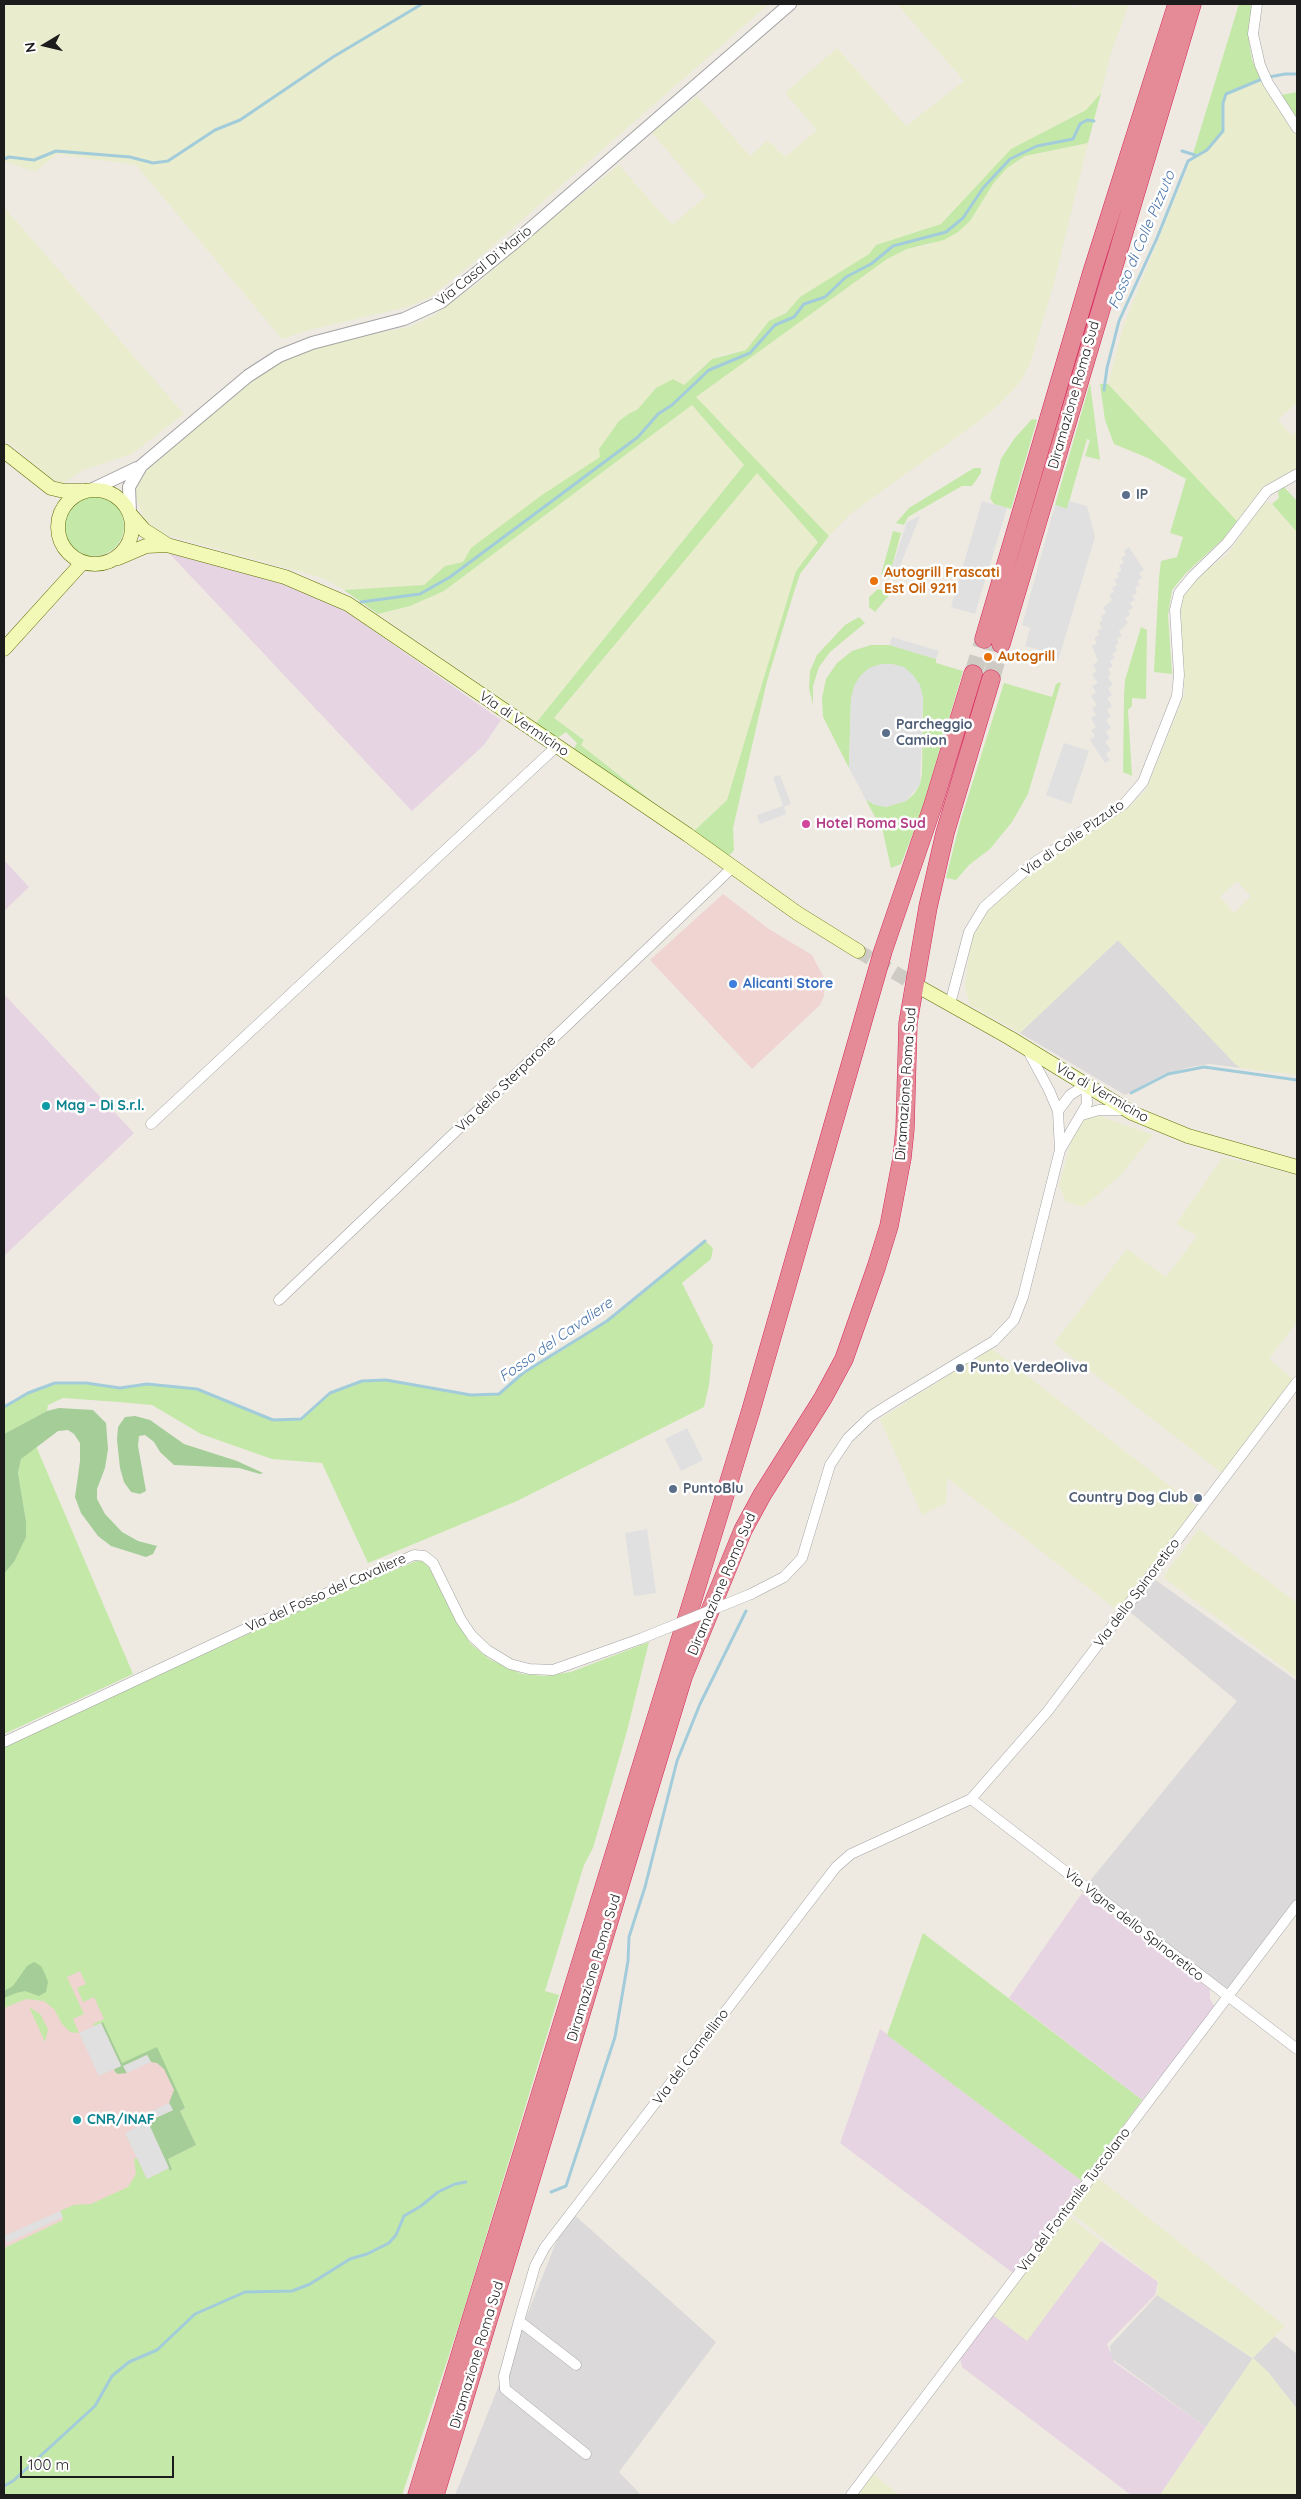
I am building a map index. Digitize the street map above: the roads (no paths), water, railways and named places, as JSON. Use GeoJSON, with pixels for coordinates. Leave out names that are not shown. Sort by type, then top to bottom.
{"type":"FeatureCollection","features":[{"type":"Feature","properties":{"kind":"highway","name":"Diramazione Roma Sud"},"geometry":{"type":"LineString","coordinates":[[1177,4],[1092,272],[993,641],[1192,4]]}},
{"type":"Feature","properties":{"kind":"highway","name":"Diramazione Roma Sud"},"geometry":{"type":"LineString","coordinates":[[417,2495],[748,1419],[880,958],[933,805],[973,674]]}},
{"type":"Feature","properties":{"kind":"highway","name":"Diramazione Roma Sud"},"geometry":{"type":"LineString","coordinates":[[435,2495],[683,1677],[743,1530],[762,1495],[839,1370],[876,1268],[892,1211],[904,1148],[908,1023],[928,907],[945,833],[990,679]]}},
{"type":"Feature","properties":{"kind":"highway"},"geometry":{"type":"LineString","coordinates":[[411,2495],[444,2410]]}},
{"type":"Feature","properties":{"kind":"main road"},"geometry":{"type":"LineString","coordinates":[[4,452],[44,484],[53,498],[60,516]]}},
{"type":"Feature","properties":{"kind":"main road"},"geometry":{"type":"LineString","coordinates":[[44,484],[64,491],[91,490],[103,491],[114,495],[122,501],[130,513],[133,525],[131,538],[126,549],[118,558],[94,565],[82,563],[68,553],[60,538],[58,527],[60,516],[72,498],[91,490]]}},
{"type":"Feature","properties":{"kind":"main road","name":"Via di Vermicino"},"geometry":{"type":"LineString","coordinates":[[130,513],[144,530],[167,545]]}},
{"type":"Feature","properties":{"kind":"main road","name":"Via di Vermicino"},"geometry":{"type":"LineString","coordinates":[[118,558],[146,546],[167,545],[270,572],[313,587],[343,602],[557,746],[798,913],[858,951]]}},
{"type":"Feature","properties":{"kind":"main road"},"geometry":{"type":"LineString","coordinates":[[4,649],[82,563]]}},
{"type":"Feature","properties":{"kind":"main road","name":"Via di Vermicino"},"geometry":{"type":"LineString","coordinates":[[921,988],[1026,1048],[1127,1110],[1188,1136],[1297,1168]]}},
{"type":"Feature","properties":{"kind":"street","name":"Via Casal Di Mario"},"geometry":{"type":"LineString","coordinates":[[91,490],[142,466],[262,366],[312,343],[411,317],[429,309],[449,296],[515,242],[790,4]]}},
{"type":"Feature","properties":{"kind":"street"},"geometry":{"type":"LineString","coordinates":[[1257,4],[1253,34],[1258,59],[1266,79],[1297,128]]}},
{"type":"Feature","properties":{"kind":"street","name":"Via Casal Di Mario"},"geometry":{"type":"LineString","coordinates":[[130,513],[129,487],[142,466]]}},
{"type":"Feature","properties":{"kind":"street","name":"Via di Colle Pizzuto"},"geometry":{"type":"LineString","coordinates":[[950,1004],[970,927],[986,904],[1030,865],[1116,810],[1140,786],[1154,758],[1177,696],[1179,675],[1175,610],[1180,592],[1197,571],[1227,543],[1267,491],[1297,474]]}},
{"type":"Feature","properties":{"kind":"street"},"geometry":{"type":"LineString","coordinates":[[150,1124],[557,746]]}},
{"type":"Feature","properties":{"kind":"street","name":"Via dello Sterparone"},"geometry":{"type":"LineString","coordinates":[[278,1300],[733,867]]}},
{"type":"Feature","properties":{"kind":"street"},"geometry":{"type":"LineString","coordinates":[[1026,1048],[1049,1090],[1058,1112],[1060,1150]]}},
{"type":"Feature","properties":{"kind":"street"},"geometry":{"type":"LineString","coordinates":[[1058,1112],[1070,1095],[1086,1085],[1088,1099],[1082,1115],[1060,1150]]}},
{"type":"Feature","properties":{"kind":"street"},"geometry":{"type":"LineString","coordinates":[[1082,1115],[1099,1110],[1127,1110]]}},
{"type":"Feature","properties":{"kind":"street","name":"Via del Fosso del Cavaliere"},"geometry":{"type":"LineString","coordinates":[[4,1742],[256,1624],[414,1554],[424,1556],[433,1563],[461,1620],[472,1636],[487,1650],[510,1664],[534,1670],[553,1670],[640,1639],[751,1594],[784,1577],[802,1558],[830,1465],[848,1438],[878,1412],[987,1346],[1010,1325],[1023,1297],[1060,1150]]}},
{"type":"Feature","properties":{"kind":"street","name":"Via dello Spinoretico"},"geometry":{"type":"LineString","coordinates":[[972,1799],[1047,1712],[1297,1382]]}},
{"type":"Feature","properties":{"kind":"street","name":"Via Vigne dello Spinoretico"},"geometry":{"type":"LineString","coordinates":[[972,1799],[1297,2049]]}},
{"type":"Feature","properties":{"kind":"street","name":"Via del Cannellino"},"geometry":{"type":"LineString","coordinates":[[586,2454],[505,2388],[504,2376],[519,2321],[536,2266],[545,2247],[840,1862],[851,1854],[972,1799]]}},
{"type":"Feature","properties":{"kind":"street","name":"Via del Fontanile Tuscolano"},"geometry":{"type":"LineString","coordinates":[[851,2495],[1297,1905]]}},
{"type":"Feature","properties":{"kind":"street"},"geometry":{"type":"LineString","coordinates":[[519,2321],[576,2365]]}},
{"type":"Feature","properties":{"kind":"waterway"},"geometry":{"type":"LineString","coordinates":[[4,159],[9,157],[34,160],[56,151],[130,157],[153,163],[168,161],[215,130],[240,120],[333,57],[422,4]]}},
{"type":"Feature","properties":{"kind":"waterway","name":"Fosso di Colle Pizzuto"},"geometry":{"type":"LineString","coordinates":[[1269,77],[1297,74]]}},
{"type":"Feature","properties":{"kind":"waterway","name":"Fosso di Colle Pizzuto"},"geometry":{"type":"LineString","coordinates":[[1104,390],[1107,368],[1119,321],[1157,238],[1188,161],[1207,150],[1223,131],[1223,103],[1226,94],[1262,79]]}},
{"type":"Feature","properties":{"kind":"waterway"},"geometry":{"type":"LineString","coordinates":[[361,602],[420,594],[450,577],[638,437],[658,414],[672,405],[709,370],[750,353],[775,325],[794,317],[804,304],[825,297],[846,277],[871,264],[893,246],[946,232],[963,218],[983,188],[1010,159],[1037,146],[1073,139],[1080,124],[1087,120],[1094,121]]}},
{"type":"Feature","properties":{"kind":"waterway"},"geometry":{"type":"LineString","coordinates":[[1182,151],[1195,155]]}},
{"type":"Feature","properties":{"kind":"waterway"},"geometry":{"type":"LineString","coordinates":[[1131,1093],[1168,1074],[1204,1067],[1297,1080]]}},
{"type":"Feature","properties":{"kind":"waterway","name":"Fosso del Cavaliere"},"geometry":{"type":"LineString","coordinates":[[4,1407],[28,1393],[55,1383],[86,1383],[120,1388],[147,1384],[197,1389],[273,1420],[301,1419],[330,1393],[362,1381],[386,1380],[471,1395],[499,1394],[523,1373],[607,1321],[705,1241]]}},
{"type":"Feature","properties":{"kind":"waterway"},"geometry":{"type":"LineString","coordinates":[[551,2192],[566,2186],[615,2037],[628,1961],[629,1937],[645,1887],[677,1761],[700,1704],[746,1611]]}},
{"type":"Feature","properties":{"kind":"waterway"},"geometry":{"type":"LineString","coordinates":[[4,2486],[13,2481],[95,2406],[112,2376],[129,2362],[157,2350],[195,2314],[245,2292],[292,2291],[310,2284],[350,2259],[367,2254],[389,2243],[396,2235],[404,2216],[421,2206],[438,2192],[455,2184],[466,2182]]}},
{"type":"Feature","properties":{"kind":"tunnel"},"geometry":{"type":"LineString","coordinates":[[973,674],[984,639]]}},
{"type":"Feature","properties":{"kind":"tunnel"},"geometry":{"type":"LineString","coordinates":[[991,679],[1001,644]]}},
{"type":"Feature","properties":{"kind":"tunnel"},"geometry":{"type":"LineString","coordinates":[[858,951],[921,988]]}},
{"type":"Feature","properties":{"kind":"place","name":"IP"},"geometry":{"type":"Point","coordinates":[1126,495]}},
{"type":"Feature","properties":{"kind":"place","name":"Autogrill Frascati Est Oil 9211"},"geometry":{"type":"Point","coordinates":[874,581]}},
{"type":"Feature","properties":{"kind":"place","name":"Autogrill"},"geometry":{"type":"Point","coordinates":[988,657]}},
{"type":"Feature","properties":{"kind":"place","name":"Parcheggio Camion"},"geometry":{"type":"Point","coordinates":[886,733]}},
{"type":"Feature","properties":{"kind":"place","name":"Hotel Roma Sud"},"geometry":{"type":"Point","coordinates":[806,824]}},
{"type":"Feature","properties":{"kind":"place","name":"Alicanti Store"},"geometry":{"type":"Point","coordinates":[733,984]}},
{"type":"Feature","properties":{"kind":"place","name":"Mag – Di S.r.l."},"geometry":{"type":"Point","coordinates":[46,1106]}},
{"type":"Feature","properties":{"kind":"place","name":"Punto VerdeOliva"},"geometry":{"type":"Point","coordinates":[960,1368]}},
{"type":"Feature","properties":{"kind":"place","name":"PuntoBlu"},"geometry":{"type":"Point","coordinates":[673,1489]}},
{"type":"Feature","properties":{"kind":"place","name":"Country Dog Club"},"geometry":{"type":"Point","coordinates":[1198,1498]}},
{"type":"Feature","properties":{"kind":"place","name":"CNR/INAF"},"geometry":{"type":"Point","coordinates":[77,2120]}}]}
